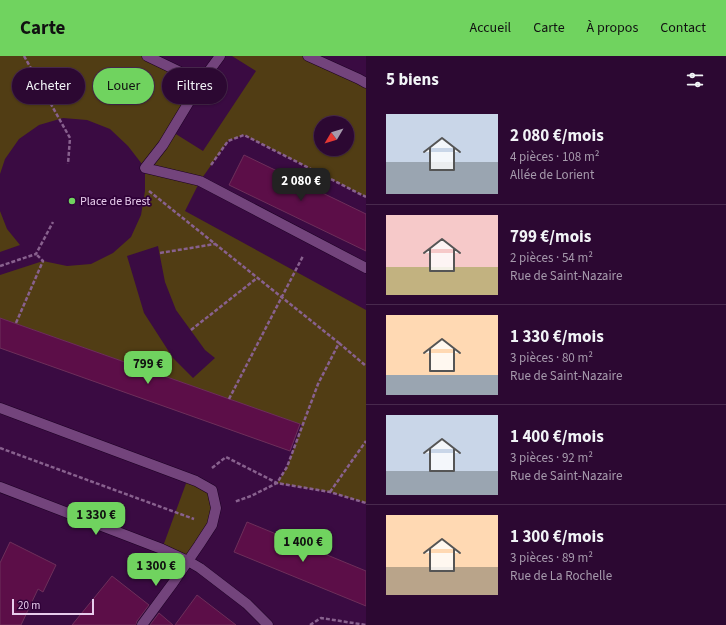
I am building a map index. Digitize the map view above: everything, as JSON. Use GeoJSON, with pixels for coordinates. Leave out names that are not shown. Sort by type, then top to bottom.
{"type":"FeatureCollection","features":[{"type":"Feature","properties":{"kind":"street"},"geometry":{"type":"LineString","coordinates":[[147,56],[171,68]]}},
{"type":"Feature","properties":{"kind":"street"},"geometry":{"type":"LineString","coordinates":[[211,68],[220,56]]}},
{"type":"Feature","properties":{"kind":"street"},"geometry":{"type":"LineString","coordinates":[[308,56],[366,83]]}},
{"type":"Feature","properties":{"kind":"street"},"geometry":{"type":"LineString","coordinates":[[187,104],[163,144],[145,168],[200,181],[366,268]]}},
{"type":"Feature","properties":{"kind":"street"},"geometry":{"type":"LineString","coordinates":[[0,408],[196,481],[212,490],[216,508],[212,525],[173,583],[142,625]]}},
{"type":"Feature","properties":{"kind":"street"},"geometry":{"type":"LineString","coordinates":[[0,487],[162,549],[188,561],[200,568],[248,604],[268,625]]}},
{"type":"Feature","properties":{"kind":"path"},"geometry":{"type":"LineString","coordinates":[[24,56],[70,138],[68,164]]}},
{"type":"Feature","properties":{"kind":"path"},"geometry":{"type":"LineString","coordinates":[[200,181],[228,141],[244,135],[366,197]]}},
{"type":"Feature","properties":{"kind":"path"},"geometry":{"type":"LineString","coordinates":[[149,191],[366,366]]}},
{"type":"Feature","properties":{"kind":"path"},"geometry":{"type":"LineString","coordinates":[[0,266],[36,254],[53,222]]}},
{"type":"Feature","properties":{"kind":"path"},"geometry":{"type":"LineString","coordinates":[[229,399],[311,239]]}},
{"type":"Feature","properties":{"kind":"path"},"geometry":{"type":"LineString","coordinates":[[160,253],[215,244]]}},
{"type":"Feature","properties":{"kind":"path"},"geometry":{"type":"LineString","coordinates":[[16,324],[43,261],[36,254]]}},
{"type":"Feature","properties":{"kind":"path"},"geometry":{"type":"LineString","coordinates":[[191,330],[257,278]]}},
{"type":"Feature","properties":{"kind":"path"},"geometry":{"type":"LineString","coordinates":[[216,508],[251,496],[277,483],[287,467],[318,384],[339,343]]}},
{"type":"Feature","properties":{"kind":"path"},"geometry":{"type":"LineString","coordinates":[[330,492],[366,441]]}},
{"type":"Feature","properties":{"kind":"path"},"geometry":{"type":"LineString","coordinates":[[0,448],[212,525]]}},
{"type":"Feature","properties":{"kind":"path"},"geometry":{"type":"LineString","coordinates":[[196,481],[226,457],[277,483],[330,492],[366,503]]}},
{"type":"Feature","properties":{"kind":"path"},"geometry":{"type":"LineString","coordinates":[[310,625],[321,618],[366,625]]}},
{"type":"Feature","properties":{"kind":"shaded area"},"geometry":{"type":"Polygon","coordinates":[[[0,56],[147,56],[172,68],[162,68],[162,104],[188,104],[171,131],[203,151],[256,71],[232,56],[308,56],[366,83],[366,197],[244,135],[228,141],[200,181],[185,211],[366,310],[366,503],[330,492],[277,483],[287,467],[302,425],[0,318],[0,275],[43,261],[67,266],[91,264],[113,253],[131,237],[141,215],[145,191],[145,168],[128,146],[110,129],[87,120],[63,118],[39,125],[19,139],[5,159],[0,174],[0,56]],[[158,246],[127,256],[144,313],[173,358],[193,378],[215,358],[205,350],[176,310],[165,282],[158,246]]]}},
{"type":"Feature","properties":{"kind":"shaded area"},"geometry":{"type":"Polygon","coordinates":[[[0,211],[7,229],[20,245],[0,252],[0,211]]]}},
{"type":"Feature","properties":{"kind":"shaded area"},"geometry":{"type":"Polygon","coordinates":[[[188,478],[212,490],[216,508],[188,561],[162,549],[188,478]]]}},
{"type":"Feature","properties":{"kind":"building"},"geometry":{"type":"Polygon","coordinates":[[[244,155],[366,214],[366,251],[229,185],[244,155]]]}},
{"type":"Feature","properties":{"kind":"building"},"geometry":{"type":"Polygon","coordinates":[[[0,318],[300,424],[290,451],[0,348],[0,318]]]}},
{"type":"Feature","properties":{"kind":"building"},"geometry":{"type":"Polygon","coordinates":[[[247,522],[366,571],[366,606],[234,552],[247,522]]]}},
{"type":"Feature","properties":{"kind":"building"},"geometry":{"type":"Polygon","coordinates":[[[10,542],[56,565],[43,592],[38,589],[21,625],[0,625],[0,563],[10,542]]]}},
{"type":"Feature","properties":{"kind":"building"},"geometry":{"type":"Polygon","coordinates":[[[112,576],[149,605],[137,621],[136,625],[72,625],[112,576]]]}},
{"type":"Feature","properties":{"kind":"building"},"geometry":{"type":"Polygon","coordinates":[[[197,595],[236,625],[175,625],[197,595]]]}},
{"type":"Feature","properties":{"kind":"building"},"geometry":{"type":"Polygon","coordinates":[[[159,613],[173,625],[150,625],[159,613]]]}},
{"type":"Feature","properties":{"kind":"place","name":"Place de Brest"},"geometry":{"type":"Point","coordinates":[72,201]}}]}
